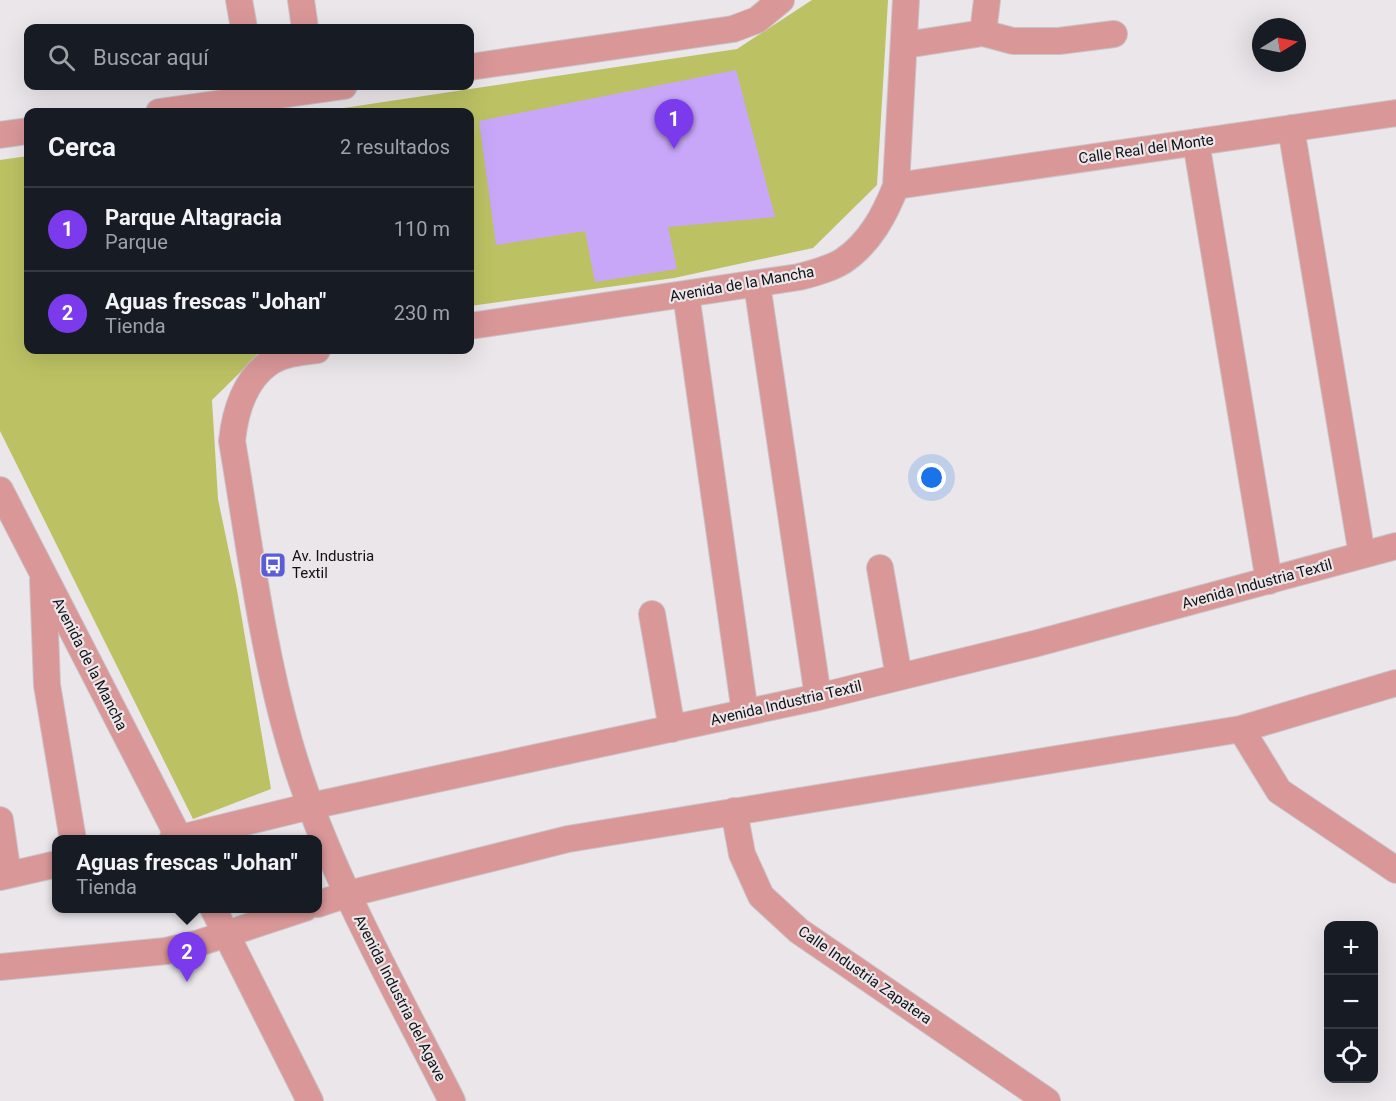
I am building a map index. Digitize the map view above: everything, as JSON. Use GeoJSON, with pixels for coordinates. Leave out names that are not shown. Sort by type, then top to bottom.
{"type":"FeatureCollection","features":[{"type":"Feature","properties":{"kind":"street"},"geometry":{"type":"LineString","coordinates":[[239,0],[243,24]]}},
{"type":"Feature","properties":{"kind":"street"},"geometry":{"type":"LineString","coordinates":[[301,0],[304,24]]}},
{"type":"Feature","properties":{"kind":"street"},"geometry":{"type":"LineString","coordinates":[[474,66],[732,29],[758,20],[781,0]]}},
{"type":"Feature","properties":{"kind":"street","name":"Avenida de la Mancha"},"geometry":{"type":"LineString","coordinates":[[474,326],[799,277],[824,270],[843,261],[876,228],[888,208],[896,186],[906,0]]}},
{"type":"Feature","properties":{"kind":"street"},"geometry":{"type":"LineString","coordinates":[[983,33],[987,0]]}},
{"type":"Feature","properties":{"kind":"street"},"geometry":{"type":"LineString","coordinates":[[905,45],[983,33],[1013,41],[1059,41],[1114,34]]}},
{"type":"Feature","properties":{"kind":"street"},"geometry":{"type":"LineString","coordinates":[[178,108],[254,92],[284,90]]}},
{"type":"Feature","properties":{"kind":"street","name":"Calle Real del Monte"},"geometry":{"type":"LineString","coordinates":[[896,186],[1396,113]]}},
{"type":"Feature","properties":{"kind":"street"},"geometry":{"type":"LineString","coordinates":[[1291,128],[1362,555]]}},
{"type":"Feature","properties":{"kind":"street"},"geometry":{"type":"LineString","coordinates":[[0,135],[24,132]]}},
{"type":"Feature","properties":{"kind":"street"},"geometry":{"type":"LineString","coordinates":[[1196,142],[1269,581]]}},
{"type":"Feature","properties":{"kind":"street"},"geometry":{"type":"LineString","coordinates":[[757,284],[818,697]]}},
{"type":"Feature","properties":{"kind":"street"},"geometry":{"type":"LineString","coordinates":[[686,294],[745,713]]}},
{"type":"Feature","properties":{"kind":"street"},"geometry":{"type":"LineString","coordinates":[[290,354],[271,362],[256,376],[244,393],[234,417],[232,441],[272,677],[289,743],[311,806]]}},
{"type":"Feature","properties":{"kind":"street","name":"Avenida de la Mancha"},"geometry":{"type":"LineString","coordinates":[[0,490],[175,835]]}},
{"type":"Feature","properties":{"kind":"street","name":"Avenida Industria Textil"},"geometry":{"type":"LineString","coordinates":[[193,835],[311,806],[818,697],[1034,644],[1396,546]]}},
{"type":"Feature","properties":{"kind":"street"},"geometry":{"type":"LineString","coordinates":[[880,568],[899,677]]}},
{"type":"Feature","properties":{"kind":"street"},"geometry":{"type":"LineString","coordinates":[[43,573],[47,686],[72,835]]}},
{"type":"Feature","properties":{"kind":"street"},"geometry":{"type":"LineString","coordinates":[[652,614],[672,729]]}},
{"type":"Feature","properties":{"kind":"street"},"geometry":{"type":"LineString","coordinates":[[322,903],[348,894],[568,839],[1241,729],[1396,683]]}},
{"type":"Feature","properties":{"kind":"street"},"geometry":{"type":"LineString","coordinates":[[1241,729],[1279,791],[1396,870]]}},
{"type":"Feature","properties":{"kind":"street","name":"Avenida Industria del Agave"},"geometry":{"type":"LineString","coordinates":[[311,806],[348,894],[452,1101]]}},
{"type":"Feature","properties":{"kind":"street","name":"Calle Industria Zapatera"},"geometry":{"type":"LineString","coordinates":[[734,811],[742,854],[761,896],[800,931],[1047,1101]]}},
{"type":"Feature","properties":{"kind":"street"},"geometry":{"type":"LineString","coordinates":[[0,820],[4,876],[52,865]]}},
{"type":"Feature","properties":{"kind":"street"},"geometry":{"type":"LineString","coordinates":[[215,913],[310,1101]]}},
{"type":"Feature","properties":{"kind":"street"},"geometry":{"type":"LineString","coordinates":[[0,968],[166,951],[226,935],[293,913]]}},
{"type":"Feature","properties":{"kind":"green space"},"geometry":{"type":"Polygon","coordinates":[[[812,0],[888,0],[877,185],[813,248],[674,278],[474,305],[474,108],[344,108],[474,90],[737,49],[812,0]]]}},
{"type":"Feature","properties":{"kind":"green space"},"geometry":{"type":"Polygon","coordinates":[[[24,157],[24,354],[259,354],[212,400],[218,499],[237,590],[271,789],[193,819],[0,431],[0,160],[24,157]]]}},
{"type":"Feature","properties":{"kind":"building"},"geometry":{"type":"Polygon","coordinates":[[[736,70],[775,217],[668,227],[677,269],[595,282],[585,231],[496,245],[479,121],[736,70]]]}},
{"type":"Feature","properties":{"kind":"place","name":"Parque Altagracia"},"geometry":{"type":"Point","coordinates":[674,149]}},
{"type":"Feature","properties":{"kind":"place","name":"Av. Industria Textil"},"geometry":{"type":"Point","coordinates":[273,565]}},
{"type":"Feature","properties":{"kind":"place","name":"Aguas frescas \"Johan\""},"geometry":{"type":"Point","coordinates":[187,982]}}]}
